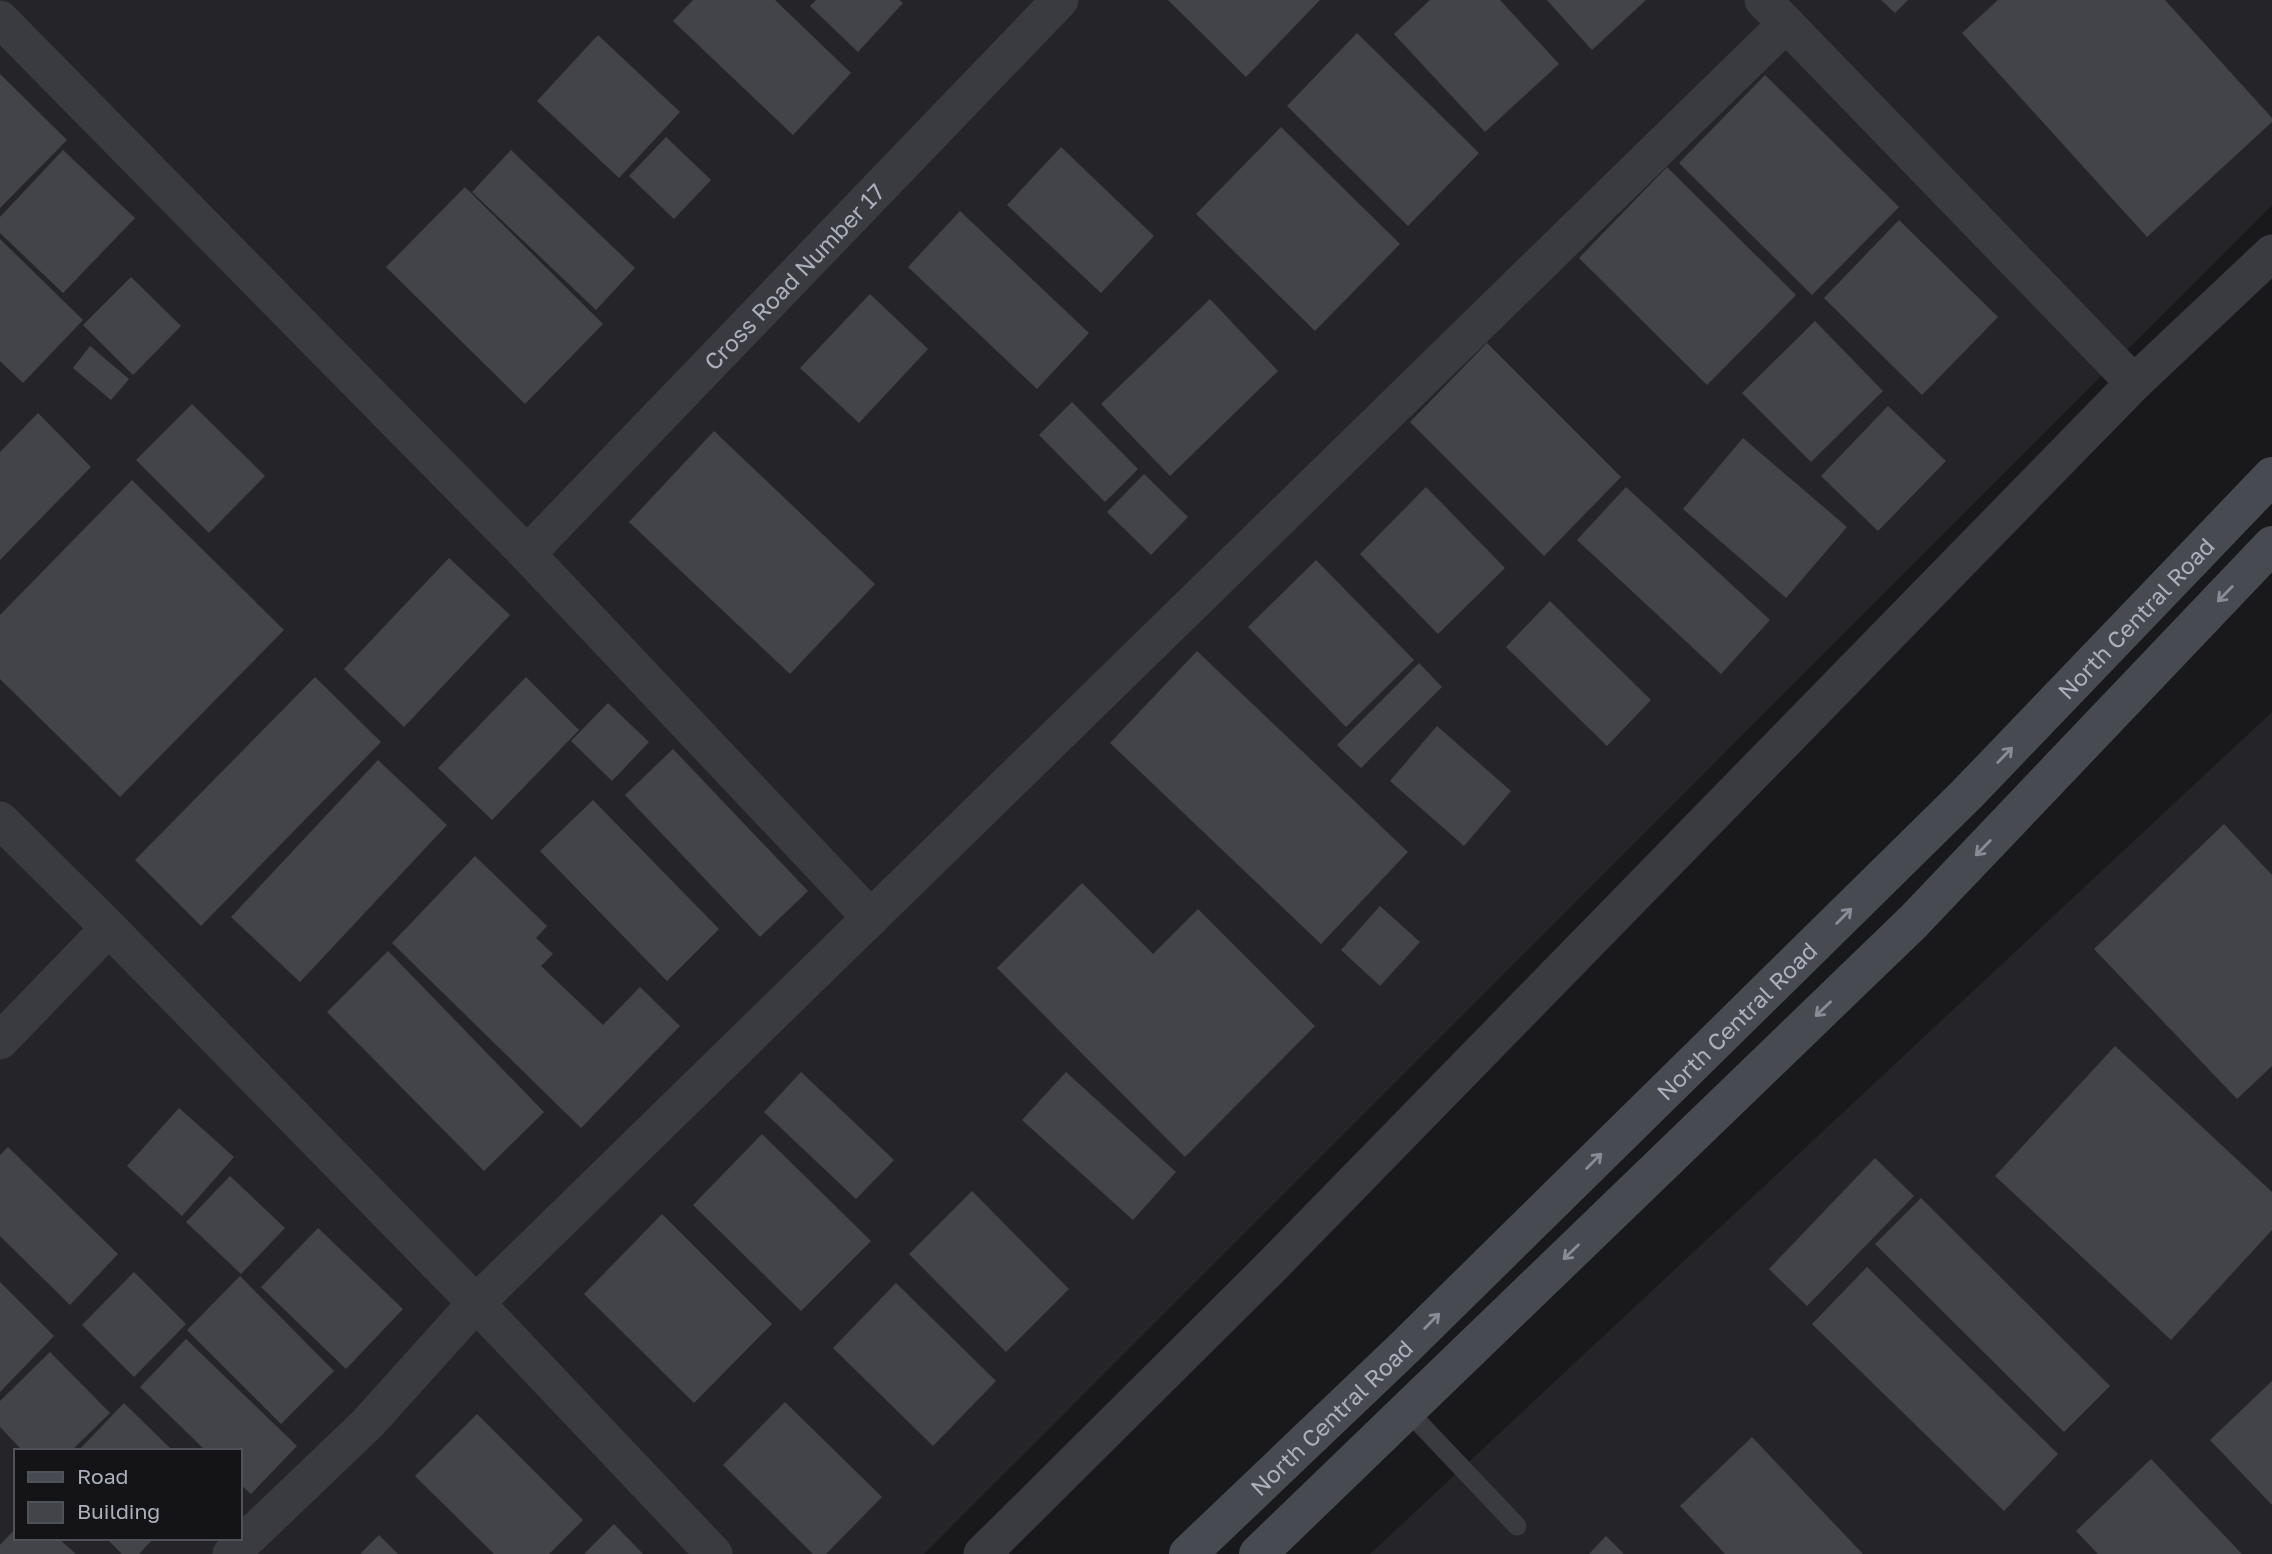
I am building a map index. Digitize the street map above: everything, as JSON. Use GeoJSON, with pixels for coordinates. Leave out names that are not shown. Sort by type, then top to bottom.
{"type":"FeatureCollection","features":[{"type":"Feature","properties":{"kind":"main road","name":"North Central Road"},"geometry":{"type":"LineString","coordinates":[[1188,1554],[1413,1339],[1967,794],[2267,493]]}},
{"type":"Feature","properties":{"kind":"main road","name":"North Central Road"},"geometry":{"type":"LineString","coordinates":[[1258,1554],[1913,922],[2272,545]]}},
{"type":"Feature","properties":{"kind":"street","name":"Cross Road Number 17"},"geometry":{"type":"LineString","coordinates":[[527,554],[1060,0]]}},
{"type":"Feature","properties":{"kind":"street"},"geometry":{"type":"LineString","coordinates":[[231,1554],[368,1423],[476,1303],[871,918],[1774,12],[2134,383]]}},
{"type":"Feature","properties":{"kind":"street"},"geometry":{"type":"LineString","coordinates":[[0,19],[527,554],[871,918]]}},
{"type":"Feature","properties":{"kind":"street"},"geometry":{"type":"LineString","coordinates":[[982,1554],[1282,1256],[2134,383],[2272,253]]}},
{"type":"Feature","properties":{"kind":"street"},"geometry":{"type":"LineString","coordinates":[[0,820],[476,1303],[714,1554]]}},
{"type":"Feature","properties":{"kind":"street"},"geometry":{"type":"LineString","coordinates":[[0,1041],[109,928]]}},
{"type":"Feature","properties":{"kind":"lane"},"geometry":{"type":"LineString","coordinates":[[1407,1410],[1517,1526]]}},
{"type":"Feature","properties":{"kind":"shaded area"},"geometry":{"type":"Polygon","coordinates":[[[0,0],[2272,0],[2272,205],[924,1554],[0,1554],[0,0]]]}},
{"type":"Feature","properties":{"kind":"shaded area"},"geometry":{"type":"Polygon","coordinates":[[[2272,712],[2272,1554],[1370,1554],[2272,712]]]}},
{"type":"Feature","properties":{"kind":"building"},"geometry":{"type":"Polygon","coordinates":[[[693,0],[775,0],[851,73],[793,135],[673,21],[693,0]]]}},
{"type":"Feature","properties":{"kind":"building"},"geometry":{"type":"Polygon","coordinates":[[[816,0],[899,0],[903,3],[858,52],[810,6],[816,0]]]}},
{"type":"Feature","properties":{"kind":"building"},"geometry":{"type":"Polygon","coordinates":[[[1168,0],[1320,0],[1246,77],[1168,0]]]}},
{"type":"Feature","properties":{"kind":"building"},"geometry":{"type":"Polygon","coordinates":[[[1430,0],[1500,0],[1559,64],[1485,132],[1394,34],[1430,0]]]}},
{"type":"Feature","properties":{"kind":"building"},"geometry":{"type":"Polygon","coordinates":[[[1547,0],[1646,0],[1592,50],[1547,0]]]}},
{"type":"Feature","properties":{"kind":"building"},"geometry":{"type":"Polygon","coordinates":[[[1881,0],[1908,0],[1895,13],[1881,0]]]}},
{"type":"Feature","properties":{"kind":"building"},"geometry":{"type":"Polygon","coordinates":[[[1998,0],[2165,0],[2272,118],[2272,122],[2147,237],[1962,33],[1998,0]]]}},
{"type":"Feature","properties":{"kind":"building"},"geometry":{"type":"Polygon","coordinates":[[[1357,33],[1479,153],[1408,226],[1287,106],[1357,33]]]}},
{"type":"Feature","properties":{"kind":"building"},"geometry":{"type":"Polygon","coordinates":[[[598,35],[680,112],[619,178],[537,101],[598,35]]]}},
{"type":"Feature","properties":{"kind":"building"},"geometry":{"type":"Polygon","coordinates":[[[0,74],[67,140],[0,208],[0,74]]]}},
{"type":"Feature","properties":{"kind":"building"},"geometry":{"type":"Polygon","coordinates":[[[1765,75],[1899,207],[1812,295],[1679,163],[1765,75]]]}},
{"type":"Feature","properties":{"kind":"building"},"geometry":{"type":"Polygon","coordinates":[[[1281,127],[1400,244],[1315,331],[1196,214],[1281,127]]]}},
{"type":"Feature","properties":{"kind":"building"},"geometry":{"type":"Polygon","coordinates":[[[666,137],[711,180],[674,219],[629,176],[666,137]]]}},
{"type":"Feature","properties":{"kind":"building"},"geometry":{"type":"Polygon","coordinates":[[[1061,147],[1154,236],[1101,293],[1007,205],[1061,147]]]}},
{"type":"Feature","properties":{"kind":"building"},"geometry":{"type":"Polygon","coordinates":[[[63,150],[135,218],[63,293],[0,233],[0,217],[63,150]]]}},
{"type":"Feature","properties":{"kind":"building"},"geometry":{"type":"Polygon","coordinates":[[[511,150],[635,268],[596,310],[472,192],[511,150]]]}},
{"type":"Feature","properties":{"kind":"building"},"geometry":{"type":"Polygon","coordinates":[[[1667,167],[1796,295],[1707,385],[1579,258],[1667,167]]]}},
{"type":"Feature","properties":{"kind":"building"},"geometry":{"type":"Polygon","coordinates":[[[465,187],[603,324],[525,404],[386,267],[465,187]]]}},
{"type":"Feature","properties":{"kind":"building"},"geometry":{"type":"Polygon","coordinates":[[[960,211],[1089,333],[1037,389],[908,267],[960,211]]]}},
{"type":"Feature","properties":{"kind":"building"},"geometry":{"type":"Polygon","coordinates":[[[1899,220],[1998,317],[1922,395],[1824,298],[1899,220]]]}},
{"type":"Feature","properties":{"kind":"building"},"geometry":{"type":"Polygon","coordinates":[[[0,239],[83,320],[23,383],[0,361],[0,239]]]}},
{"type":"Feature","properties":{"kind":"building"},"geometry":{"type":"Polygon","coordinates":[[[131,277],[181,326],[133,375],[83,325],[131,277]]]}},
{"type":"Feature","properties":{"kind":"building"},"geometry":{"type":"Polygon","coordinates":[[[870,294],[928,349],[859,423],[800,368],[870,294]]]}},
{"type":"Feature","properties":{"kind":"building"},"geometry":{"type":"Polygon","coordinates":[[[1210,299],[1278,371],[1170,476],[1101,404],[1210,299]]]}},
{"type":"Feature","properties":{"kind":"building"},"geometry":{"type":"Polygon","coordinates":[[[1815,321],[1883,391],[1811,462],[1742,393],[1815,321]]]}},
{"type":"Feature","properties":{"kind":"building"},"geometry":{"type":"Polygon","coordinates":[[[1487,343],[1621,477],[1544,556],[1410,422],[1487,343]]]}},
{"type":"Feature","properties":{"kind":"building"},"geometry":{"type":"Polygon","coordinates":[[[90,346],[129,379],[111,400],[73,368],[90,346]]]}},
{"type":"Feature","properties":{"kind":"building"},"geometry":{"type":"Polygon","coordinates":[[[1072,402],[1138,469],[1105,502],[1039,435],[1072,402]]]}},
{"type":"Feature","properties":{"kind":"building"},"geometry":{"type":"Polygon","coordinates":[[[192,404],[265,476],[209,533],[136,460],[192,404]]]}},
{"type":"Feature","properties":{"kind":"building"},"geometry":{"type":"Polygon","coordinates":[[[1888,406],[1946,461],[1878,531],[1821,476],[1888,406]]]}},
{"type":"Feature","properties":{"kind":"building"},"geometry":{"type":"Polygon","coordinates":[[[38,413],[91,467],[0,560],[0,452],[38,413]]]}},
{"type":"Feature","properties":{"kind":"building"},"geometry":{"type":"Polygon","coordinates":[[[714,431],[875,584],[790,674],[629,522],[714,431]]]}},
{"type":"Feature","properties":{"kind":"building"},"geometry":{"type":"Polygon","coordinates":[[[1743,438],[1847,527],[1786,598],[1683,509],[1743,438]]]}},
{"type":"Feature","properties":{"kind":"building"},"geometry":{"type":"Polygon","coordinates":[[[1144,474],[1188,517],[1151,555],[1107,512],[1144,474]]]}},
{"type":"Feature","properties":{"kind":"building"},"geometry":{"type":"Polygon","coordinates":[[[132,480],[284,630],[120,797],[0,679],[0,615],[132,480]]]}},
{"type":"Feature","properties":{"kind":"building"},"geometry":{"type":"Polygon","coordinates":[[[1426,487],[1505,568],[1438,634],[1360,554],[1426,487]]]}},
{"type":"Feature","properties":{"kind":"building"},"geometry":{"type":"Polygon","coordinates":[[[1626,487],[1770,620],[1721,674],[1577,540],[1626,487]]]}},
{"type":"Feature","properties":{"kind":"building"},"geometry":{"type":"Polygon","coordinates":[[[449,558],[510,615],[404,727],[344,669],[449,558]]]}},
{"type":"Feature","properties":{"kind":"building"},"geometry":{"type":"Polygon","coordinates":[[[1316,560],[1414,660],[1346,727],[1248,627],[1316,560]]]}},
{"type":"Feature","properties":{"kind":"building"},"geometry":{"type":"Polygon","coordinates":[[[1550,601],[1651,700],[1607,746],[1506,647],[1550,601]]]}},
{"type":"Feature","properties":{"kind":"building"},"geometry":{"type":"Polygon","coordinates":[[[1197,651],[1408,852],[1321,944],[1110,743],[1197,651]]]}},
{"type":"Feature","properties":{"kind":"building"},"geometry":{"type":"Polygon","coordinates":[[[1419,663],[1442,687],[1361,768],[1337,745],[1419,663]]]}},
{"type":"Feature","properties":{"kind":"building"},"geometry":{"type":"Polygon","coordinates":[[[315,677],[381,742],[201,926],[135,860],[315,677]]]}},
{"type":"Feature","properties":{"kind":"building"},"geometry":{"type":"Polygon","coordinates":[[[526,677],[579,730],[492,820],[438,768],[526,677]]]}},
{"type":"Feature","properties":{"kind":"building"},"geometry":{"type":"Polygon","coordinates":[[[608,703],[649,742],[612,781],[571,741],[608,703]]]}},
{"type":"Feature","properties":{"kind":"building"},"geometry":{"type":"Polygon","coordinates":[[[1437,726],[1511,791],[1464,846],[1390,781],[1437,726]]]}},
{"type":"Feature","properties":{"kind":"building"},"geometry":{"type":"Polygon","coordinates":[[[673,749],[808,891],[760,937],[625,795],[673,749]]]}},
{"type":"Feature","properties":{"kind":"building"},"geometry":{"type":"Polygon","coordinates":[[[378,760],[447,825],[300,982],[231,917],[378,760]]]}},
{"type":"Feature","properties":{"kind":"building"},"geometry":{"type":"Polygon","coordinates":[[[593,800],[719,929],[667,981],[540,851],[593,800]]]}},
{"type":"Feature","properties":{"kind":"building"},"geometry":{"type":"Polygon","coordinates":[[[2224,824],[2272,875],[2272,1066],[2237,1099],[2094,949],[2224,824]]]}},
{"type":"Feature","properties":{"kind":"building"},"geometry":{"type":"Polygon","coordinates":[[[475,856],[547,926],[536,938],[553,954],[541,966],[603,1025],[640,987],[680,1026],[581,1128],[392,943],[475,856]]]}},
{"type":"Feature","properties":{"kind":"building"},"geometry":{"type":"Polygon","coordinates":[[[1082,883],[1153,954],[1198,909],[1315,1026],[1185,1157],[997,968],[1082,883]]]}},
{"type":"Feature","properties":{"kind":"building"},"geometry":{"type":"Polygon","coordinates":[[[1380,906],[1420,942],[1380,986],[1341,950],[1380,906]]]}},
{"type":"Feature","properties":{"kind":"building"},"geometry":{"type":"Polygon","coordinates":[[[388,951],[544,1112],[484,1171],[327,1012],[388,951]]]}},
{"type":"Feature","properties":{"kind":"building"},"geometry":{"type":"Polygon","coordinates":[[[2115,1046],[2272,1192],[2272,1230],[2171,1340],[1995,1176],[2115,1046]]]}},
{"type":"Feature","properties":{"kind":"building"},"geometry":{"type":"Polygon","coordinates":[[[801,1072],[894,1160],[856,1199],[764,1112],[801,1072]]]}},
{"type":"Feature","properties":{"kind":"building"},"geometry":{"type":"Polygon","coordinates":[[[1066,1072],[1176,1172],[1133,1220],[1022,1120],[1066,1072]]]}},
{"type":"Feature","properties":{"kind":"building"},"geometry":{"type":"Polygon","coordinates":[[[179,1108],[234,1157],[182,1216],[127,1166],[179,1108]]]}},
{"type":"Feature","properties":{"kind":"building"},"geometry":{"type":"Polygon","coordinates":[[[762,1134],[871,1241],[801,1311],[693,1205],[762,1134]]]}},
{"type":"Feature","properties":{"kind":"building"},"geometry":{"type":"Polygon","coordinates":[[[8,1147],[118,1254],[70,1305],[0,1236],[0,1155],[8,1147]]]}},
{"type":"Feature","properties":{"kind":"building"},"geometry":{"type":"Polygon","coordinates":[[[1875,1158],[1914,1196],[1807,1306],[1769,1269],[1875,1158]]]}},
{"type":"Feature","properties":{"kind":"building"},"geometry":{"type":"Polygon","coordinates":[[[230,1176],[285,1228],[241,1274],[186,1222],[230,1176]]]}},
{"type":"Feature","properties":{"kind":"building"},"geometry":{"type":"Polygon","coordinates":[[[972,1191],[1069,1289],[1006,1352],[909,1254],[972,1191]]]}},
{"type":"Feature","properties":{"kind":"building"},"geometry":{"type":"Polygon","coordinates":[[[1921,1198],[2110,1386],[2064,1432],[1875,1244],[1921,1198]]]}},
{"type":"Feature","properties":{"kind":"building"},"geometry":{"type":"Polygon","coordinates":[[[662,1214],[772,1324],[694,1403],[584,1294],[662,1214]]]}},
{"type":"Feature","properties":{"kind":"building"},"geometry":{"type":"Polygon","coordinates":[[[318,1228],[403,1309],[346,1369],[261,1287],[318,1228]]]}},
{"type":"Feature","properties":{"kind":"building"},"geometry":{"type":"Polygon","coordinates":[[[1867,1267],[2058,1454],[2004,1511],[1812,1324],[1867,1267]]]}},
{"type":"Feature","properties":{"kind":"building"},"geometry":{"type":"Polygon","coordinates":[[[134,1272],[186,1324],[134,1377],[82,1325],[134,1272]]]}},
{"type":"Feature","properties":{"kind":"building"},"geometry":{"type":"Polygon","coordinates":[[[240,1276],[334,1371],[281,1424],[187,1330],[240,1276]]]}},
{"type":"Feature","properties":{"kind":"building"},"geometry":{"type":"Polygon","coordinates":[[[0,1282],[54,1336],[0,1392],[0,1282]]]}},
{"type":"Feature","properties":{"kind":"building"},"geometry":{"type":"Polygon","coordinates":[[[896,1283],[996,1381],[933,1446],[833,1348],[896,1283]]]}},
{"type":"Feature","properties":{"kind":"building"},"geometry":{"type":"Polygon","coordinates":[[[186,1339],[297,1446],[251,1494],[242,1486],[242,1449],[204,1449],[140,1387],[186,1339]]]}},
{"type":"Feature","properties":{"kind":"building"},"geometry":{"type":"Polygon","coordinates":[[[50,1352],[110,1413],[73,1449],[21,1449],[0,1427],[0,1401],[50,1352]]]}},
{"type":"Feature","properties":{"kind":"building"},"geometry":{"type":"Polygon","coordinates":[[[2272,1381],[2272,1505],[2210,1440],[2272,1381]]]}},
{"type":"Feature","properties":{"kind":"building"},"geometry":{"type":"Polygon","coordinates":[[[785,1402],[882,1497],[826,1554],[813,1554],[723,1465],[785,1402]]]}},
{"type":"Feature","properties":{"kind":"building"},"geometry":{"type":"Polygon","coordinates":[[[124,1403],[171,1449],[80,1449],[124,1403]]]}},
{"type":"Feature","properties":{"kind":"building"},"geometry":{"type":"Polygon","coordinates":[[[477,1414],[583,1520],[549,1554],[494,1554],[415,1476],[477,1414]]]}},
{"type":"Feature","properties":{"kind":"building"},"geometry":{"type":"Polygon","coordinates":[[[1752,1437],[1863,1554],[1725,1554],[1680,1506],[1752,1437]]]}},
{"type":"Feature","properties":{"kind":"building"},"geometry":{"type":"Polygon","coordinates":[[[2151,1459],[2242,1554],[2098,1554],[2076,1531],[2151,1459]]]}},
{"type":"Feature","properties":{"kind":"building"},"geometry":{"type":"Polygon","coordinates":[[[614,1524],[643,1554],[584,1554],[614,1524]]]}},
{"type":"Feature","properties":{"kind":"building"},"geometry":{"type":"Polygon","coordinates":[[[14,1530],[14,1540],[60,1540],[76,1554],[0,1554],[0,1545],[14,1530]]]}},
{"type":"Feature","properties":{"kind":"building"},"geometry":{"type":"Polygon","coordinates":[[[379,1535],[398,1554],[360,1554],[379,1535]]]}},
{"type":"Feature","properties":{"kind":"building"},"geometry":{"type":"Polygon","coordinates":[[[1606,1536],[1624,1554],[1589,1554],[1606,1536]]]}},
{"type":"Feature","properties":{"kind":"building"},"geometry":{"type":"Polygon","coordinates":[[[108,1540],[152,1540],[139,1554],[122,1554],[108,1540]]]}}]}
